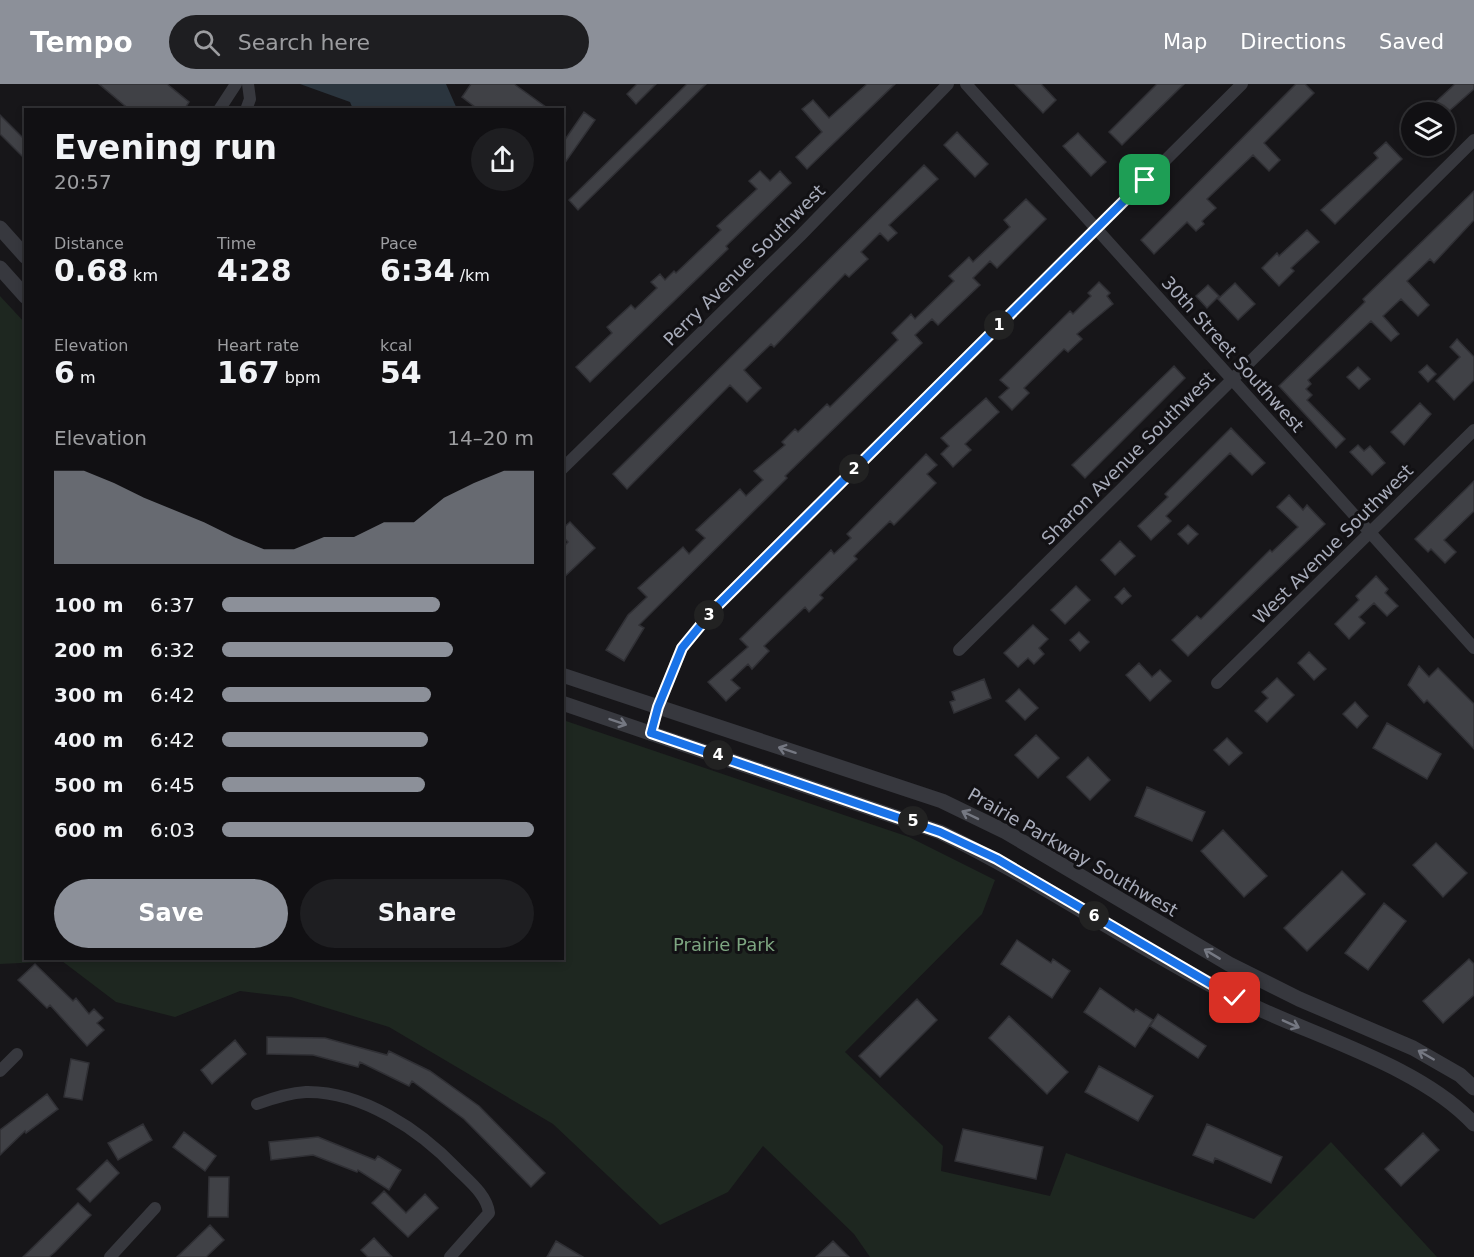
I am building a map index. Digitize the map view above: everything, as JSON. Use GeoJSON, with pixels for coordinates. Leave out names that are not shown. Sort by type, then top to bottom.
{"type":"FeatureCollection","features":[{"type":"Feature","properties":{"kind":"street"},"geometry":{"type":"LineString","coordinates":[[220,108],[236,84]]}},
{"type":"Feature","properties":{"kind":"street"},"geometry":{"type":"LineString","coordinates":[[247,108],[250,99],[248,84]]}},
{"type":"Feature","properties":{"kind":"street","name":"Perry Avenue Southwest"},"geometry":{"type":"LineString","coordinates":[[564,467],[800,236],[948,84]]}},
{"type":"Feature","properties":{"kind":"street","name":"30th Street Southwest"},"geometry":{"type":"LineString","coordinates":[[966,84],[1233,380],[1369,535],[1474,648]]}},
{"type":"Feature","properties":{"kind":"street"},"geometry":{"type":"LineString","coordinates":[[651,733],[658,707],[682,648],[714,609],[1242,84]]}},
{"type":"Feature","properties":{"kind":"street","name":"Sharon Avenue Southwest"},"geometry":{"type":"LineString","coordinates":[[959,650],[1474,140]]}},
{"type":"Feature","properties":{"kind":"street"},"geometry":{"type":"LineString","coordinates":[[0,228],[24,255]]}},
{"type":"Feature","properties":{"kind":"street"},"geometry":{"type":"LineString","coordinates":[[0,268],[24,295]]}},
{"type":"Feature","properties":{"kind":"street","name":"West Avenue Southwest"},"geometry":{"type":"LineString","coordinates":[[1217,683],[1474,430]]}},
{"type":"Feature","properties":{"kind":"street","name":"Prairie Parkway Southwest"},"geometry":{"type":"LineString","coordinates":[[564,676],[942,801],[1006,832],[1229,964],[1299,999],[1413,1048],[1460,1075],[1474,1088]]}},
{"type":"Feature","properties":{"kind":"street"},"geometry":{"type":"LineString","coordinates":[[564,704],[940,832],[997,859],[1235,998],[1420,1082],[1456,1104],[1474,1124]]}},
{"type":"Feature","properties":{"kind":"street"},"geometry":{"type":"LineString","coordinates":[[0,1071],[16,1054]]}},
{"type":"Feature","properties":{"kind":"street"},"geometry":{"type":"LineString","coordinates":[[257,1104],[284,1095],[324,1093],[388,1116],[414,1129],[436,1147],[481,1194],[488,1205],[489,1213],[450,1257]]}},
{"type":"Feature","properties":{"kind":"street"},"geometry":{"type":"LineString","coordinates":[[110,1257],[155,1208]]}},
{"type":"Feature","properties":{"kind":"green space","name":"Prairie Park"},"geometry":{"type":"Polygon","coordinates":[[[0,296],[24,322],[24,960],[564,960],[564,720],[909,837],[995,880],[982,914],[845,1052],[943,1146],[941,1171],[1050,1196],[1066,1153],[1254,1219],[1331,1142],[1437,1257],[870,1257],[854,1234],[763,1146],[728,1192],[660,1225],[553,1124],[389,1027],[291,997],[240,991],[175,1017],[116,1002],[62,961],[0,964],[0,296]]]}},
{"type":"Feature","properties":{"kind":"shaded area"},"geometry":{"type":"Polygon","coordinates":[[[300,84],[446,84],[457,108],[353,108],[350,102],[300,84]]]}},
{"type":"Feature","properties":{"kind":"building"},"geometry":{"type":"Polygon","coordinates":[[[99,84],[167,84],[189,102],[185,108],[128,108],[99,84]]]}},
{"type":"Feature","properties":{"kind":"building"},"geometry":{"type":"Polygon","coordinates":[[[471,84],[514,84],[547,108],[476,108],[462,97],[471,84]]]}},
{"type":"Feature","properties":{"kind":"building"},"geometry":{"type":"Polygon","coordinates":[[[637,84],[656,84],[636,104],[627,94],[637,84]]]}},
{"type":"Feature","properties":{"kind":"building"},"geometry":{"type":"Polygon","coordinates":[[[687,84],[706,84],[578,210],[569,200],[687,84]]]}},
{"type":"Feature","properties":{"kind":"building"},"geometry":{"type":"Polygon","coordinates":[[[867,84],[895,84],[807,169],[796,157],[822,132],[802,109],[813,100],[829,118],[867,84]]]}},
{"type":"Feature","properties":{"kind":"building"},"geometry":{"type":"Polygon","coordinates":[[[1015,84],[1041,84],[1056,100],[1043,113],[1015,84]]]}},
{"type":"Feature","properties":{"kind":"building"},"geometry":{"type":"Polygon","coordinates":[[[1157,84],[1184,84],[1122,145],[1109,132],[1157,84]]]}},
{"type":"Feature","properties":{"kind":"building"},"geometry":{"type":"Polygon","coordinates":[[[1296,84],[1305,84],[1314,93],[1264,143],[1280,160],[1269,171],[1253,155],[1207,199],[1216,208],[1202,221],[1204,224],[1196,231],[1187,222],[1154,254],[1141,240],[1296,84]]]}},
{"type":"Feature","properties":{"kind":"building"},"geometry":{"type":"Polygon","coordinates":[[[1455,84],[1474,84],[1474,89],[1455,106],[1455,102],[1436,102],[1455,84]]]}},
{"type":"Feature","properties":{"kind":"building"},"geometry":{"type":"Polygon","coordinates":[[[584,112],[595,120],[564,164],[564,141],[584,112]]]}},
{"type":"Feature","properties":{"kind":"building"},"geometry":{"type":"Polygon","coordinates":[[[0,115],[24,139],[24,158],[0,134],[0,115]]]}},
{"type":"Feature","properties":{"kind":"building"},"geometry":{"type":"Polygon","coordinates":[[[957,132],[988,164],[975,177],[944,145],[957,132]]]}},
{"type":"Feature","properties":{"kind":"building"},"geometry":{"type":"Polygon","coordinates":[[[1078,133],[1106,162],[1091,176],[1063,146],[1078,133]]]}},
{"type":"Feature","properties":{"kind":"building"},"geometry":{"type":"Polygon","coordinates":[[[1386,142],[1402,159],[1335,224],[1321,210],[1378,158],[1374,153],[1386,142]]]}},
{"type":"Feature","properties":{"kind":"building"},"geometry":{"type":"Polygon","coordinates":[[[924,165],[938,179],[889,225],[897,233],[888,241],[880,233],[861,252],[868,259],[849,277],[845,274],[774,347],[771,344],[744,370],[761,388],[747,402],[730,385],[627,489],[613,474],[924,165]]]}},
{"type":"Feature","properties":{"kind":"building"},"geometry":{"type":"Polygon","coordinates":[[[760,171],[770,181],[780,171],[791,183],[726,246],[728,249],[590,382],[576,367],[612,333],[607,327],[631,305],[635,309],[657,288],[651,282],[660,274],[665,280],[674,271],[676,273],[721,230],[717,226],[757,189],[749,181],[760,171]]]}},
{"type":"Feature","properties":{"kind":"building"},"geometry":{"type":"Polygon","coordinates":[[[1474,191],[1474,220],[1434,263],[1430,259],[1407,281],[1429,305],[1418,316],[1401,299],[1383,316],[1399,334],[1391,341],[1371,321],[1308,380],[1311,384],[1306,389],[1312,395],[1307,400],[1345,439],[1336,448],[1279,386],[1365,302],[1363,299],[1474,191]]]}},
{"type":"Feature","properties":{"kind":"building"},"geometry":{"type":"Polygon","coordinates":[[[1026,199],[1046,219],[997,268],[990,261],[973,278],[980,285],[938,325],[932,319],[915,335],[922,343],[785,476],[787,478],[639,625],[644,628],[624,661],[606,650],[628,615],[647,597],[638,588],[683,547],[689,554],[705,538],[696,530],[740,489],[746,496],[763,480],[754,471],[785,445],[782,442],[795,429],[798,432],[827,404],[830,407],[898,340],[892,333],[911,314],[915,319],[954,281],[949,276],[969,257],[973,262],[1010,227],[1004,220],[1026,199]]]}},
{"type":"Feature","properties":{"kind":"building"},"geometry":{"type":"Polygon","coordinates":[[[1307,230],[1319,242],[1291,268],[1294,271],[1279,286],[1262,268],[1307,230]]]}},
{"type":"Feature","properties":{"kind":"building"},"geometry":{"type":"Polygon","coordinates":[[[1099,282],[1110,293],[1107,296],[1113,304],[1077,334],[1082,339],[1068,352],[1064,349],[1024,388],[1029,393],[1012,410],[999,397],[1009,388],[1000,380],[1070,311],[1073,314],[1091,296],[1088,293],[1099,282]]]}},
{"type":"Feature","properties":{"kind":"building"},"geometry":{"type":"Polygon","coordinates":[[[1235,283],[1255,304],[1238,320],[1218,299],[1235,283]]]}},
{"type":"Feature","properties":{"kind":"building"},"geometry":{"type":"Polygon","coordinates":[[[1208,285],[1219,296],[1207,308],[1196,296],[1208,285]]]}},
{"type":"Feature","properties":{"kind":"building"},"geometry":{"type":"Polygon","coordinates":[[[1457,339],[1474,357],[1474,380],[1454,400],[1436,381],[1460,357],[1450,347],[1457,339]]]}},
{"type":"Feature","properties":{"kind":"building"},"geometry":{"type":"Polygon","coordinates":[[[1427,365],[1436,374],[1428,382],[1419,372],[1427,365]]]}},
{"type":"Feature","properties":{"kind":"building"},"geometry":{"type":"Polygon","coordinates":[[[1174,366],[1185,378],[1085,478],[1072,465],[1174,366]]]}},
{"type":"Feature","properties":{"kind":"building"},"geometry":{"type":"Polygon","coordinates":[[[1358,367],[1370,379],[1359,389],[1347,377],[1358,367]]]}},
{"type":"Feature","properties":{"kind":"building"},"geometry":{"type":"Polygon","coordinates":[[[986,398],[999,412],[965,444],[971,450],[953,467],[941,454],[949,446],[941,438],[986,398]]]}},
{"type":"Feature","properties":{"kind":"building"},"geometry":{"type":"Polygon","coordinates":[[[1420,403],[1431,414],[1404,445],[1391,432],[1420,403]]]}},
{"type":"Feature","properties":{"kind":"building"},"geometry":{"type":"Polygon","coordinates":[[[1231,428],[1265,463],[1252,475],[1230,453],[1166,516],[1171,521],[1151,540],[1138,526],[1168,497],[1165,494],[1231,428]]]}},
{"type":"Feature","properties":{"kind":"building"},"geometry":{"type":"Polygon","coordinates":[[[1358,445],[1364,451],[1370,446],[1385,463],[1372,475],[1350,452],[1358,445]]]}},
{"type":"Feature","properties":{"kind":"building"},"geometry":{"type":"Polygon","coordinates":[[[926,454],[937,465],[927,474],[936,483],[894,525],[890,521],[854,556],[857,559],[820,595],[823,598],[809,612],[805,607],[764,646],[769,651],[752,669],[748,664],[731,680],[740,688],[726,701],[708,682],[748,647],[740,639],[831,550],[834,554],[851,538],[847,534],[926,454]]]}},
{"type":"Feature","properties":{"kind":"building"},"geometry":{"type":"Polygon","coordinates":[[[1474,481],[1474,511],[1444,540],[1456,552],[1445,563],[1431,549],[1428,552],[1415,539],[1474,481]]]}},
{"type":"Feature","properties":{"kind":"building"},"geometry":{"type":"Polygon","coordinates":[[[1289,495],[1303,510],[1307,505],[1325,524],[1188,656],[1172,640],[1197,616],[1201,619],[1270,550],[1272,552],[1298,527],[1277,507],[1289,495]]]}},
{"type":"Feature","properties":{"kind":"building"},"geometry":{"type":"Polygon","coordinates":[[[570,522],[595,548],[564,577],[564,546],[568,542],[564,538],[564,527],[570,522]]]}},
{"type":"Feature","properties":{"kind":"building"},"geometry":{"type":"Polygon","coordinates":[[[1188,525],[1198,534],[1188,544],[1178,534],[1188,525]]]}},
{"type":"Feature","properties":{"kind":"building"},"geometry":{"type":"Polygon","coordinates":[[[1120,541],[1135,556],[1115,575],[1101,560],[1120,541]]]}},
{"type":"Feature","properties":{"kind":"building"},"geometry":{"type":"Polygon","coordinates":[[[1376,576],[1388,589],[1385,593],[1398,606],[1387,616],[1374,603],[1359,617],[1365,623],[1349,639],[1335,624],[1359,600],[1356,596],[1376,576]]]}},
{"type":"Feature","properties":{"kind":"building"},"geometry":{"type":"Polygon","coordinates":[[[1076,586],[1090,600],[1065,624],[1051,610],[1076,586]]]}},
{"type":"Feature","properties":{"kind":"building"},"geometry":{"type":"Polygon","coordinates":[[[1124,588],[1131,596],[1122,604],[1115,597],[1124,588]]]}},
{"type":"Feature","properties":{"kind":"building"},"geometry":{"type":"Polygon","coordinates":[[[1033,625],[1048,639],[1039,648],[1044,654],[1034,664],[1028,658],[1018,667],[1004,653],[1033,625]]]}},
{"type":"Feature","properties":{"kind":"building"},"geometry":{"type":"Polygon","coordinates":[[[1079,632],[1089,642],[1080,651],[1070,640],[1079,632]]]}},
{"type":"Feature","properties":{"kind":"building"},"geometry":{"type":"Polygon","coordinates":[[[1309,652],[1326,669],[1314,680],[1298,663],[1309,652]]]}},
{"type":"Feature","properties":{"kind":"building"},"geometry":{"type":"Polygon","coordinates":[[[1139,663],[1152,677],[1160,670],[1171,681],[1150,701],[1126,675],[1139,663]]]}},
{"type":"Feature","properties":{"kind":"building"},"geometry":{"type":"Polygon","coordinates":[[[1419,666],[1429,677],[1438,668],[1474,704],[1474,749],[1427,700],[1424,703],[1408,685],[1419,666]]]}},
{"type":"Feature","properties":{"kind":"building"},"geometry":{"type":"Polygon","coordinates":[[[1277,678],[1294,695],[1267,722],[1255,711],[1268,698],[1262,692],[1277,678]]]}},
{"type":"Feature","properties":{"kind":"building"},"geometry":{"type":"Polygon","coordinates":[[[984,679],[991,698],[954,713],[950,702],[955,700],[952,692],[984,679]]]}},
{"type":"Feature","properties":{"kind":"building"},"geometry":{"type":"Polygon","coordinates":[[[1019,689],[1038,708],[1025,720],[1006,701],[1019,689]]]}},
{"type":"Feature","properties":{"kind":"building"},"geometry":{"type":"Polygon","coordinates":[[[1355,702],[1368,716],[1357,728],[1343,714],[1355,702]]]}},
{"type":"Feature","properties":{"kind":"building"},"geometry":{"type":"Polygon","coordinates":[[[1387,723],[1441,754],[1427,779],[1373,748],[1387,723]]]}},
{"type":"Feature","properties":{"kind":"building"},"geometry":{"type":"Polygon","coordinates":[[[1036,735],[1059,758],[1038,778],[1015,755],[1036,735]]]}},
{"type":"Feature","properties":{"kind":"building"},"geometry":{"type":"Polygon","coordinates":[[[1227,738],[1242,753],[1229,765],[1214,750],[1227,738]]]}},
{"type":"Feature","properties":{"kind":"building"},"geometry":{"type":"Polygon","coordinates":[[[1088,757],[1110,780],[1090,800],[1067,777],[1088,757]]]}},
{"type":"Feature","properties":{"kind":"building"},"geometry":{"type":"Polygon","coordinates":[[[1147,787],[1205,812],[1192,841],[1135,816],[1147,787]]]}},
{"type":"Feature","properties":{"kind":"building"},"geometry":{"type":"Polygon","coordinates":[[[1223,830],[1267,876],[1244,897],[1201,851],[1223,830]]]}},
{"type":"Feature","properties":{"kind":"building"},"geometry":{"type":"Polygon","coordinates":[[[1436,843],[1467,873],[1443,897],[1413,865],[1436,843]]]}},
{"type":"Feature","properties":{"kind":"building"},"geometry":{"type":"Polygon","coordinates":[[[1342,871],[1365,894],[1307,951],[1284,928],[1342,871]]]}},
{"type":"Feature","properties":{"kind":"building"},"geometry":{"type":"Polygon","coordinates":[[[1384,903],[1406,921],[1368,970],[1345,953],[1384,903]]]}},
{"type":"Feature","properties":{"kind":"building"},"geometry":{"type":"Polygon","coordinates":[[[1017,940],[1051,963],[1053,959],[1070,971],[1052,998],[1001,964],[1017,940]]]}},
{"type":"Feature","properties":{"kind":"building"},"geometry":{"type":"Polygon","coordinates":[[[1469,959],[1474,964],[1474,995],[1443,1023],[1423,1001],[1469,959]]]}},
{"type":"Feature","properties":{"kind":"building"},"geometry":{"type":"Polygon","coordinates":[[[35,964],[73,1001],[76,998],[89,1014],[94,1009],[103,1018],[97,1023],[104,1030],[87,1046],[50,1005],[47,1008],[18,980],[35,964]]]}},
{"type":"Feature","properties":{"kind":"building"},"geometry":{"type":"Polygon","coordinates":[[[1100,988],[1134,1012],[1136,1009],[1153,1020],[1135,1047],[1084,1012],[1100,988]]]}},
{"type":"Feature","properties":{"kind":"building"},"geometry":{"type":"Polygon","coordinates":[[[917,999],[937,1020],[880,1077],[859,1056],[917,999]]]}},
{"type":"Feature","properties":{"kind":"building"},"geometry":{"type":"Polygon","coordinates":[[[1158,1014],[1206,1046],[1198,1058],[1150,1026],[1158,1014]]]}},
{"type":"Feature","properties":{"kind":"building"},"geometry":{"type":"Polygon","coordinates":[[[1009,1016],[1068,1072],[1047,1094],[989,1038],[1009,1016]]]}},
{"type":"Feature","properties":{"kind":"building"},"geometry":{"type":"Polygon","coordinates":[[[267,1037],[325,1038],[387,1055],[389,1051],[430,1071],[479,1106],[545,1173],[531,1187],[464,1119],[412,1081],[409,1086],[360,1062],[358,1067],[313,1055],[267,1054],[267,1037]]]}},
{"type":"Feature","properties":{"kind":"building"},"geometry":{"type":"Polygon","coordinates":[[[235,1040],[246,1054],[212,1084],[201,1070],[235,1040]]]}},
{"type":"Feature","properties":{"kind":"building"},"geometry":{"type":"Polygon","coordinates":[[[71,1059],[89,1063],[82,1100],[64,1097],[71,1059]]]}},
{"type":"Feature","properties":{"kind":"building"},"geometry":{"type":"Polygon","coordinates":[[[1099,1066],[1153,1096],[1138,1121],[1085,1092],[1099,1066]]]}},
{"type":"Feature","properties":{"kind":"building"},"geometry":{"type":"Polygon","coordinates":[[[47,1094],[58,1109],[26,1133],[25,1131],[0,1155],[0,1130],[47,1094]]]}},
{"type":"Feature","properties":{"kind":"building"},"geometry":{"type":"Polygon","coordinates":[[[143,1124],[152,1140],[118,1160],[108,1143],[143,1124]]]}},
{"type":"Feature","properties":{"kind":"building"},"geometry":{"type":"Polygon","coordinates":[[[1207,1124],[1282,1157],[1271,1183],[1215,1158],[1213,1163],[1193,1155],[1207,1124]]]}},
{"type":"Feature","properties":{"kind":"building"},"geometry":{"type":"Polygon","coordinates":[[[963,1129],[1043,1147],[1036,1179],[955,1161],[963,1129]]]}},
{"type":"Feature","properties":{"kind":"building"},"geometry":{"type":"Polygon","coordinates":[[[184,1132],[216,1156],[205,1171],[173,1147],[184,1132]]]}},
{"type":"Feature","properties":{"kind":"building"},"geometry":{"type":"Polygon","coordinates":[[[1423,1133],[1439,1150],[1401,1186],[1385,1169],[1423,1133]]]}},
{"type":"Feature","properties":{"kind":"building"},"geometry":{"type":"Polygon","coordinates":[[[318,1137],[375,1160],[378,1156],[401,1170],[389,1190],[358,1170],[357,1172],[313,1155],[271,1160],[269,1142],[318,1137]]]}},
{"type":"Feature","properties":{"kind":"building"},"geometry":{"type":"Polygon","coordinates":[[[107,1160],[119,1173],[90,1202],[77,1189],[107,1160]]]}},
{"type":"Feature","properties":{"kind":"building"},"geometry":{"type":"Polygon","coordinates":[[[209,1177],[229,1177],[228,1217],[208,1217],[209,1177]]]}},
{"type":"Feature","properties":{"kind":"building"},"geometry":{"type":"Polygon","coordinates":[[[384,1191],[406,1213],[425,1194],[438,1208],[408,1237],[372,1203],[384,1191]]]}},
{"type":"Feature","properties":{"kind":"building"},"geometry":{"type":"Polygon","coordinates":[[[78,1203],[91,1215],[55,1252],[49,1257],[23,1257],[78,1203]]]}},
{"type":"Feature","properties":{"kind":"building"},"geometry":{"type":"Polygon","coordinates":[[[210,1225],[224,1240],[206,1257],[177,1257],[210,1225]]]}},
{"type":"Feature","properties":{"kind":"building"},"geometry":{"type":"Polygon","coordinates":[[[374,1238],[392,1257],[368,1257],[361,1250],[374,1238]]]}},
{"type":"Feature","properties":{"kind":"building"},"geometry":{"type":"Polygon","coordinates":[[[556,1241],[583,1257],[547,1257],[556,1241]]]}},
{"type":"Feature","properties":{"kind":"building"},"geometry":{"type":"Polygon","coordinates":[[[833,1241],[849,1257],[816,1257],[833,1241]]]}},
{"type":"Feature","properties":{"kind":"route"},"geometry":{"type":"LineString","coordinates":[[1145,180],[714,609],[682,648],[658,707],[651,733],[940,832],[997,859],[1235,998]]}}]}
